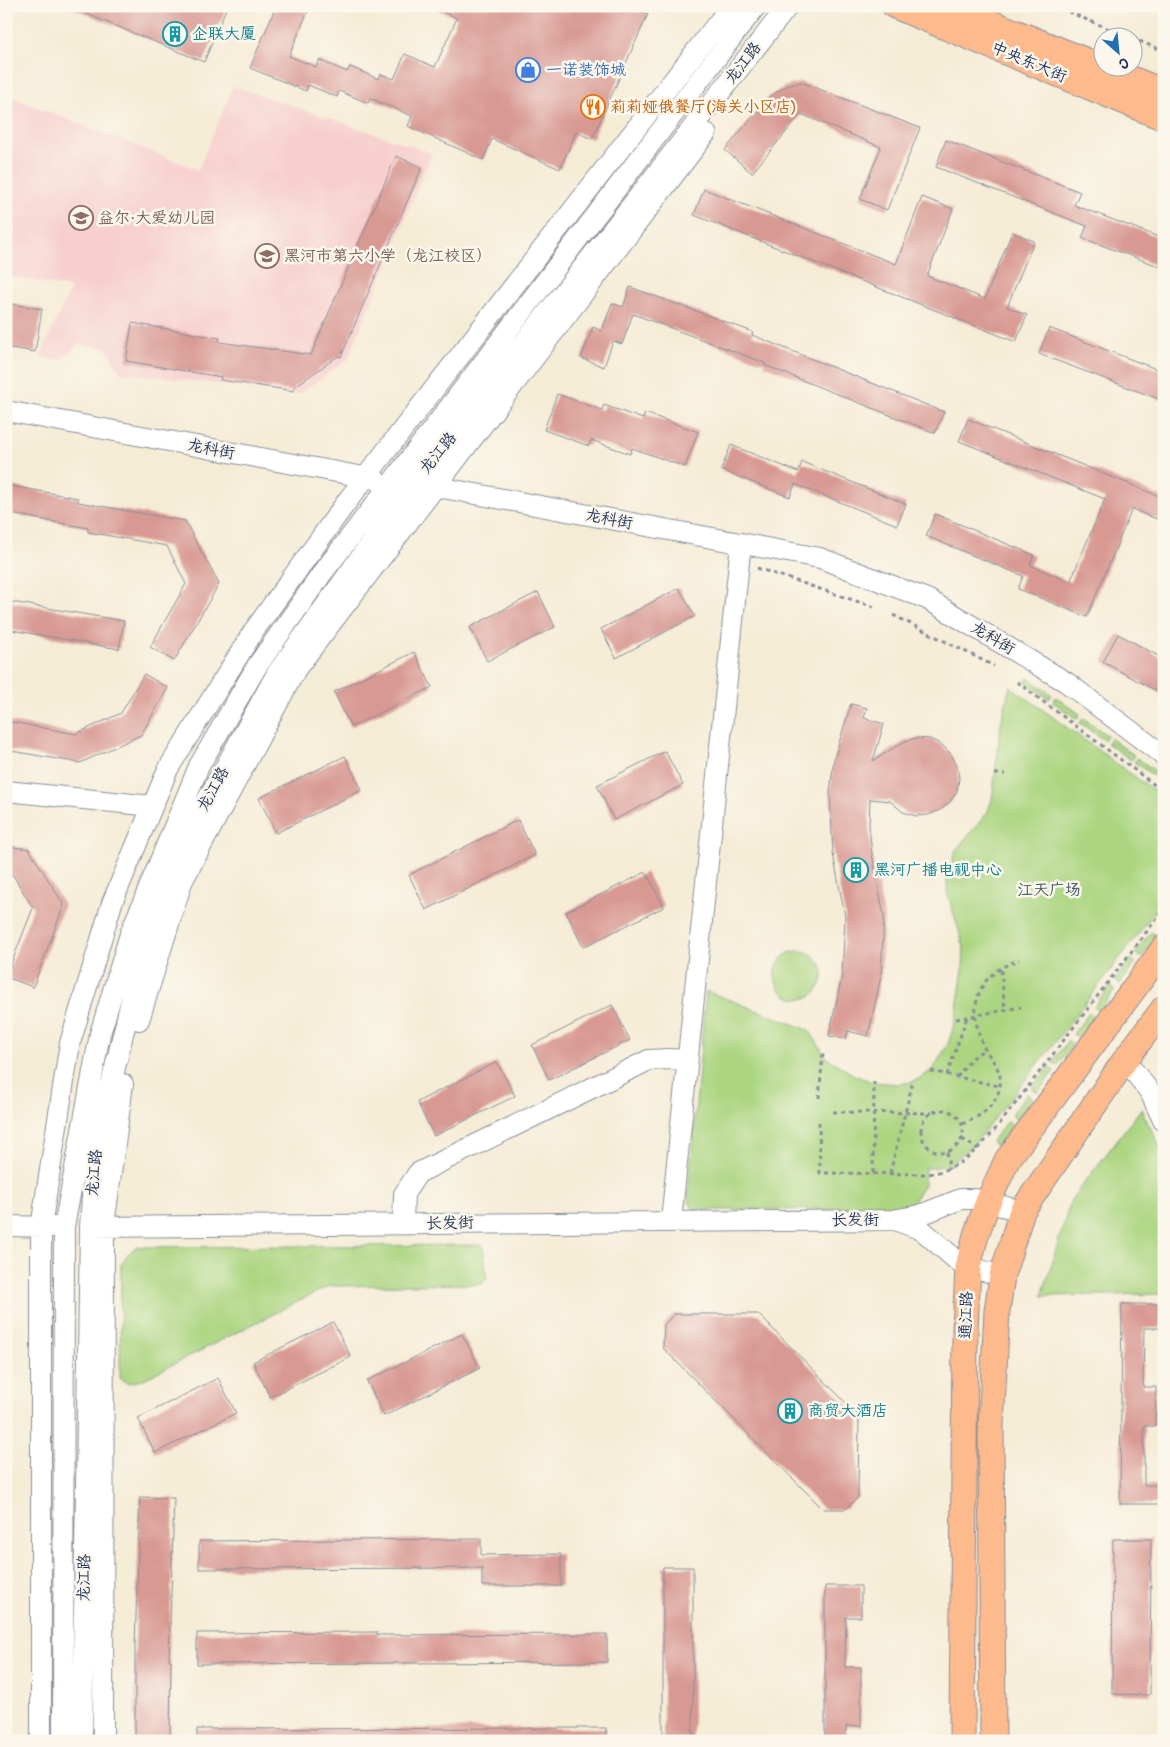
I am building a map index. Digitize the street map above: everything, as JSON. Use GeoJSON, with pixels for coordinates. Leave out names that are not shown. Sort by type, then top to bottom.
{"type":"FeatureCollection","features":[{"type":"Feature","properties":{"kind":"main road","name":"中央东大街"},"geometry":{"type":"LineString","coordinates":[[895,6],[1164,118]]}},
{"type":"Feature","properties":{"kind":"main road"},"geometry":{"type":"LineString","coordinates":[[950,6],[1164,92]]}},
{"type":"Feature","properties":{"kind":"main road","name":"通江路"},"geometry":{"type":"LineString","coordinates":[[962,1741],[962,1508],[968,1267],[988,1202],[1014,1150],[1164,948]]}},
{"type":"Feature","properties":{"kind":"main road","name":"通江路"},"geometry":{"type":"LineString","coordinates":[[993,1741],[991,1425],[997,1311],[1002,1276],[1022,1211],[1125,1060],[1164,1008]]}},
{"type":"Feature","properties":{"kind":"street"},"geometry":{"type":"LineString","coordinates":[[41,1741],[41,1226],[70,1042],[112,903],[168,769],[253,632],[365,478],[731,6]]}},
{"type":"Feature","properties":{"kind":"street","name":"龙江路"},"geometry":{"type":"LineString","coordinates":[[63,1741],[64,1227],[100,1034],[133,925],[198,766],[257,666],[321,575],[756,6]]}},
{"type":"Feature","properties":{"kind":"street","name":"龙江路"},"geometry":{"type":"LineString","coordinates":[[82,1741],[97,1227],[95,1151],[144,947],[195,822],[276,673],[414,483],[788,6]]}},
{"type":"Feature","properties":{"kind":"street"},"geometry":{"type":"LineString","coordinates":[[103,1741],[97,1227],[125,1066],[182,882],[296,669],[438,486],[803,6]]}},
{"type":"Feature","properties":{"kind":"street","name":"龙科街"},"geometry":{"type":"LineString","coordinates":[[6,411],[365,478],[438,486],[820,558],[927,599],[1066,682],[1164,756]]}},
{"type":"Feature","properties":{"kind":"street"},"geometry":{"type":"LineString","coordinates":[[671,1221],[741,543]]}},
{"type":"Feature","properties":{"kind":"street"},"geometry":{"type":"LineString","coordinates":[[6,791],[152,806]]}},
{"type":"Feature","properties":{"kind":"street"},"geometry":{"type":"LineString","coordinates":[[403,1223],[404,1194],[418,1173],[649,1060],[669,1058],[687,1060]]}},
{"type":"Feature","properties":{"kind":"street"},"geometry":{"type":"LineString","coordinates":[[1125,1060],[1150,1092],[1164,1122]]}},
{"type":"Feature","properties":{"kind":"street","name":"长发街"},"geometry":{"type":"LineString","coordinates":[[6,1226],[97,1227],[893,1220],[920,1215],[961,1199],[976,1199],[1022,1211]]}},
{"type":"Feature","properties":{"kind":"street","name":"长发街"},"geometry":{"type":"LineString","coordinates":[[893,1220],[922,1230],[962,1265],[1002,1276]]}},
{"type":"Feature","properties":{"kind":"path"},"geometry":{"type":"LineString","coordinates":[[1054,6],[1108,28]]}},
{"type":"Feature","properties":{"kind":"path"},"geometry":{"type":"LineString","coordinates":[[1142,42],[1164,51]]}},
{"type":"Feature","properties":{"kind":"path"},"geometry":{"type":"LineString","coordinates":[[756,568],[874,607]]}},
{"type":"Feature","properties":{"kind":"path"},"geometry":{"type":"LineString","coordinates":[[893,615],[994,666]]}},
{"type":"Feature","properties":{"kind":"path"},"geometry":{"type":"LineString","coordinates":[[1017,682],[1164,792]]}},
{"type":"Feature","properties":{"kind":"path"},"geometry":{"type":"LineString","coordinates":[[995,774],[1005,774]]}},
{"type":"Feature","properties":{"kind":"path"},"geometry":{"type":"LineString","coordinates":[[819,1122],[820,1173],[928,1174],[949,1169],[978,1149],[1002,1121],[1164,909]]}},
{"type":"Feature","properties":{"kind":"path"},"geometry":{"type":"LineString","coordinates":[[962,1124],[976,1119],[988,1110],[999,1086],[1000,1076],[977,1030],[975,1016],[976,1000],[982,985],[1001,969],[1019,960]]}},
{"type":"Feature","properties":{"kind":"path"},"geometry":{"type":"LineString","coordinates":[[1001,969],[1005,1010]]}},
{"type":"Feature","properties":{"kind":"path"},"geometry":{"type":"LineString","coordinates":[[956,1018],[1022,1007]]}},
{"type":"Feature","properties":{"kind":"path"},"geometry":{"type":"LineString","coordinates":[[947,1075],[967,1017]]}},
{"type":"Feature","properties":{"kind":"path"},"geometry":{"type":"LineString","coordinates":[[957,1077],[972,1058],[985,1049]]}},
{"type":"Feature","properties":{"kind":"path"},"geometry":{"type":"LineString","coordinates":[[819,1098],[823,1053]]}},
{"type":"Feature","properties":{"kind":"path"},"geometry":{"type":"LineString","coordinates":[[931,1071],[999,1086]]}},
{"type":"Feature","properties":{"kind":"path"},"geometry":{"type":"LineString","coordinates":[[890,1173],[913,1081]]}},
{"type":"Feature","properties":{"kind":"path"},"geometry":{"type":"LineString","coordinates":[[873,1173],[874,1082]]}},
{"type":"Feature","properties":{"kind":"path"},"geometry":{"type":"LineString","coordinates":[[833,1112],[932,1113],[948,1111],[955,1114],[962,1124],[962,1139],[957,1146],[947,1152],[932,1150],[923,1140],[922,1127],[924,1121],[932,1113]]}},
{"type":"Feature","properties":{"kind":"path"},"geometry":{"type":"LineString","coordinates":[[962,1139],[978,1149]]}},
{"type":"Feature","properties":{"kind":"path"},"geometry":{"type":"LineString","coordinates":[[947,1152],[949,1169]]}},
{"type":"Feature","properties":{"kind":"shaded area","name":"黑河市第六小学（龙江校区）"},"geometry":{"type":"Polygon","coordinates":[[[233,86],[432,153],[348,359],[299,394],[120,372],[106,348],[78,344],[61,361],[40,357],[71,288],[6,276],[6,95],[198,170],[233,86]]]}},
{"type":"Feature","properties":{"kind":"green space"},"geometry":{"type":"Polygon","coordinates":[[[1028,678],[1052,695],[1049,699],[1025,682],[1028,678]]]}},
{"type":"Feature","properties":{"kind":"green space","name":"江天广场"},"geometry":{"type":"Polygon","coordinates":[[[1010,686],[1164,798],[1164,900],[975,1143],[948,1166],[925,1168],[924,1185],[911,1204],[890,1209],[694,1210],[689,1202],[688,1194],[706,991],[809,1030],[827,1058],[854,1075],[872,1082],[899,1084],[911,1082],[921,1078],[933,1069],[948,1044],[955,1022],[963,969],[964,947],[947,892],[947,879],[956,850],[987,813],[992,800],[1001,723],[1010,686]]]}},
{"type":"Feature","properties":{"kind":"green space"},"geometry":{"type":"Polygon","coordinates":[[[1056,697],[1080,714],[1077,719],[1053,702],[1056,697]]]}},
{"type":"Feature","properties":{"kind":"green space"},"geometry":{"type":"Polygon","coordinates":[[[1083,718],[1107,735],[1104,740],[1080,723],[1083,718]]]}},
{"type":"Feature","properties":{"kind":"green space"},"geometry":{"type":"Polygon","coordinates":[[[1110,738],[1134,755],[1131,760],[1107,743],[1110,738]]]}},
{"type":"Feature","properties":{"kind":"green space"},"geometry":{"type":"Polygon","coordinates":[[[1137,758],[1161,775],[1158,779],[1134,762],[1137,758]]]}},
{"type":"Feature","properties":{"kind":"green space"},"geometry":{"type":"Polygon","coordinates":[[[1151,932],[1157,937],[1141,958],[1135,953],[1151,932]]]}},
{"type":"Feature","properties":{"kind":"green space"},"geometry":{"type":"Polygon","coordinates":[[[794,951],[804,951],[816,958],[823,970],[823,980],[816,992],[804,999],[794,999],[786,995],[779,988],[775,980],[775,970],[779,962],[786,955],[794,951]]]}},
{"type":"Feature","properties":{"kind":"green space"},"geometry":{"type":"Polygon","coordinates":[[[1131,959],[1136,963],[1120,984],[1115,980],[1131,959]]]}},
{"type":"Feature","properties":{"kind":"green space"},"geometry":{"type":"Polygon","coordinates":[[[1110,986],[1115,990],[1099,1011],[1094,1007],[1110,986]]]}},
{"type":"Feature","properties":{"kind":"green space"},"geometry":{"type":"Polygon","coordinates":[[[1089,1013],[1095,1017],[1079,1038],[1073,1034],[1089,1013]]]}},
{"type":"Feature","properties":{"kind":"green space"},"geometry":{"type":"Polygon","coordinates":[[[1068,1041],[1073,1045],[1057,1066],[1052,1062],[1068,1041]]]}},
{"type":"Feature","properties":{"kind":"green space"},"geometry":{"type":"Polygon","coordinates":[[[1048,1067],[1054,1071],[1038,1092],[1032,1088],[1048,1067]]]}},
{"type":"Feature","properties":{"kind":"green space"},"geometry":{"type":"Polygon","coordinates":[[[1027,1094],[1033,1098],[1017,1120],[1011,1115],[1027,1094]]]}},
{"type":"Feature","properties":{"kind":"green space"},"geometry":{"type":"Polygon","coordinates":[[[1141,1109],[1164,1155],[1164,1294],[1042,1296],[1071,1200],[1141,1109]]]}},
{"type":"Feature","properties":{"kind":"green space"},"geometry":{"type":"Polygon","coordinates":[[[1007,1121],[1013,1125],[997,1146],[991,1142],[1007,1121]]]}},
{"type":"Feature","properties":{"kind":"green space"},"geometry":{"type":"Polygon","coordinates":[[[483,1245],[487,1279],[482,1284],[329,1286],[142,1380],[128,1383],[120,1378],[121,1265],[128,1254],[137,1247],[483,1245]]]}},
{"type":"Feature","properties":{"kind":"building","name":"企联大厦"},"geometry":{"type":"Polygon","coordinates":[[[67,6],[227,6],[204,62],[67,6]]]}},
{"type":"Feature","properties":{"kind":"building","name":"一诺装饰城"},"geometry":{"type":"Polygon","coordinates":[[[276,6],[310,6],[289,56],[316,67],[319,60],[347,72],[350,67],[379,79],[381,74],[394,79],[405,54],[435,67],[457,18],[429,6],[631,6],[648,14],[592,139],[576,132],[560,169],[492,139],[483,160],[408,126],[412,116],[370,98],[368,103],[339,91],[337,97],[308,85],[306,91],[250,68],[276,6]]]}},
{"type":"Feature","properties":{"kind":"building"},"geometry":{"type":"Polygon","coordinates":[[[801,82],[920,128],[887,210],[860,199],[881,147],[801,114],[752,173],[725,150],[769,97],[784,87],[801,82]]]}},
{"type":"Feature","properties":{"kind":"building"},"geometry":{"type":"Polygon","coordinates":[[[946,140],[1080,192],[1074,205],[1164,239],[1164,268],[1082,238],[1087,226],[936,167],[946,140]]]}},
{"type":"Feature","properties":{"kind":"building"},"geometry":{"type":"Polygon","coordinates":[[[396,156],[422,167],[341,357],[338,356],[294,387],[294,391],[220,380],[221,377],[126,361],[132,323],[220,338],[219,342],[311,355],[396,156]]]}},
{"type":"Feature","properties":{"kind":"building"},"geometry":{"type":"Polygon","coordinates":[[[704,189],[896,264],[922,197],[953,209],[927,276],[985,299],[1012,232],[1034,241],[1007,307],[1027,315],[1016,342],[694,215],[704,189]]]}},
{"type":"Feature","properties":{"kind":"building"},"geometry":{"type":"Polygon","coordinates":[[[630,287],[753,332],[752,335],[944,412],[935,433],[764,365],[765,363],[633,314],[622,344],[613,341],[604,367],[581,358],[593,327],[602,331],[612,303],[623,307],[630,287]]]}},
{"type":"Feature","properties":{"kind":"building"},"geometry":{"type":"Polygon","coordinates":[[[6,303],[42,309],[35,352],[6,347],[6,303]]]}},
{"type":"Feature","properties":{"kind":"building"},"geometry":{"type":"Polygon","coordinates":[[[1049,328],[1164,372],[1164,401],[1039,354],[1049,328]]]}},
{"type":"Feature","properties":{"kind":"building"},"geometry":{"type":"Polygon","coordinates":[[[557,394],[602,410],[604,405],[643,419],[645,413],[698,432],[685,467],[632,448],[630,454],[591,440],[589,446],[544,430],[557,394]]]}},
{"type":"Feature","properties":{"kind":"building"},"geometry":{"type":"Polygon","coordinates":[[[968,419],[1164,498],[1164,522],[1132,509],[1087,617],[1018,589],[1023,576],[926,536],[935,514],[1034,555],[1030,565],[1070,582],[1105,499],[959,441],[968,419]]]}},
{"type":"Feature","properties":{"kind":"building"},"geometry":{"type":"Polygon","coordinates":[[[731,445],[798,472],[802,462],[906,504],[897,525],[795,484],[790,497],[721,470],[731,445]]]}},
{"type":"Feature","properties":{"kind":"building"},"geometry":{"type":"Polygon","coordinates":[[[6,485],[78,498],[78,502],[185,521],[219,584],[174,661],[150,647],[186,584],[167,546],[88,532],[88,528],[6,513],[6,485]]]}},
{"type":"Feature","properties":{"kind":"building"},"geometry":{"type":"Polygon","coordinates":[[[679,588],[695,616],[616,658],[601,629],[679,588]]]}},
{"type":"Feature","properties":{"kind":"building"},"geometry":{"type":"Polygon","coordinates":[[[538,592],[555,627],[487,661],[470,627],[538,592]]]}},
{"type":"Feature","properties":{"kind":"building"},"geometry":{"type":"Polygon","coordinates":[[[6,601],[124,621],[119,649],[6,629],[6,601]]]}},
{"type":"Feature","properties":{"kind":"building"},"geometry":{"type":"Polygon","coordinates":[[[1118,634],[1164,659],[1164,695],[1103,662],[1118,634]]]}},
{"type":"Feature","properties":{"kind":"building"},"geometry":{"type":"Polygon","coordinates":[[[414,652],[432,687],[351,727],[334,692],[414,652]]]}},
{"type":"Feature","properties":{"kind":"building"},"geometry":{"type":"Polygon","coordinates":[[[144,674],[168,688],[141,735],[80,763],[6,750],[6,721],[76,734],[121,713],[144,674]]]}},
{"type":"Feature","properties":{"kind":"building","name":"黑河广播电视中心"},"geometry":{"type":"Polygon","coordinates":[[[851,704],[867,708],[864,718],[884,724],[873,761],[905,741],[917,738],[930,739],[942,745],[951,754],[957,765],[959,778],[957,791],[950,802],[940,810],[928,815],[916,816],[903,812],[890,801],[870,799],[869,826],[872,854],[884,916],[881,976],[868,1036],[848,1031],[846,1039],[829,1036],[842,976],[845,916],[833,854],[830,792],[834,759],[851,704]]]}},
{"type":"Feature","properties":{"kind":"building"},"geometry":{"type":"Polygon","coordinates":[[[665,751],[683,785],[614,820],[597,785],[665,751]]]}},
{"type":"Feature","properties":{"kind":"building"},"geometry":{"type":"Polygon","coordinates":[[[345,756],[362,790],[276,833],[259,798],[345,756]]]}},
{"type":"Feature","properties":{"kind":"building"},"geometry":{"type":"Polygon","coordinates":[[[518,820],[535,855],[426,910],[409,875],[518,820]]]}},
{"type":"Feature","properties":{"kind":"building"},"geometry":{"type":"Polygon","coordinates":[[[6,846],[29,849],[64,905],[33,987],[6,977],[33,908],[13,875],[6,874],[6,846]]]}},
{"type":"Feature","properties":{"kind":"building"},"geometry":{"type":"Polygon","coordinates":[[[646,872],[664,907],[583,947],[566,912],[646,872]]]}},
{"type":"Feature","properties":{"kind":"building"},"geometry":{"type":"Polygon","coordinates":[[[612,1005],[630,1040],[549,1080],[532,1045],[612,1005]]]}},
{"type":"Feature","properties":{"kind":"building"},"geometry":{"type":"Polygon","coordinates":[[[497,1062],[515,1096],[434,1136],[417,1102],[497,1062]]]}},
{"type":"Feature","properties":{"kind":"building"},"geometry":{"type":"Polygon","coordinates":[[[1122,1304],[1161,1304],[1161,1328],[1144,1328],[1143,1387],[1156,1387],[1155,1426],[1144,1426],[1144,1485],[1159,1485],[1159,1504],[1120,1504],[1122,1304]]]}},
{"type":"Feature","properties":{"kind":"building","name":"商贸大酒店"},"geometry":{"type":"Polygon","coordinates":[[[674,1314],[758,1314],[859,1416],[858,1497],[846,1509],[823,1509],[663,1348],[664,1325],[674,1314]]]}},
{"type":"Feature","properties":{"kind":"building"},"geometry":{"type":"Polygon","coordinates":[[[333,1322],[351,1357],[270,1397],[253,1362],[333,1322]]]}},
{"type":"Feature","properties":{"kind":"building"},"geometry":{"type":"Polygon","coordinates":[[[462,1334],[480,1368],[384,1416],[367,1381],[462,1334]]]}},
{"type":"Feature","properties":{"kind":"building"},"geometry":{"type":"Polygon","coordinates":[[[218,1378],[236,1413],[155,1453],[138,1418],[218,1378]]]}},
{"type":"Feature","properties":{"kind":"building"},"geometry":{"type":"Polygon","coordinates":[[[140,1497],[174,1498],[169,1660],[171,1660],[170,1741],[135,1741],[135,1645],[140,1497]]]}},
{"type":"Feature","properties":{"kind":"building"},"geometry":{"type":"Polygon","coordinates":[[[481,1539],[481,1555],[561,1554],[561,1586],[482,1586],[482,1568],[199,1569],[199,1541],[481,1539]]]}},
{"type":"Feature","properties":{"kind":"building"},"geometry":{"type":"Polygon","coordinates":[[[1113,1539],[1151,1539],[1150,1695],[1112,1694],[1113,1539]]]}},
{"type":"Feature","properties":{"kind":"building"},"geometry":{"type":"Polygon","coordinates":[[[663,1567],[693,1567],[693,1741],[663,1741],[663,1567]]]}},
{"type":"Feature","properties":{"kind":"building"},"geometry":{"type":"Polygon","coordinates":[[[825,1586],[861,1586],[861,1617],[846,1617],[845,1667],[861,1667],[861,1726],[846,1726],[846,1741],[825,1741],[825,1586]]]}},
{"type":"Feature","properties":{"kind":"building"},"geometry":{"type":"Polygon","coordinates":[[[377,1632],[377,1635],[607,1634],[607,1662],[197,1664],[197,1633],[377,1632]]]}},
{"type":"Feature","properties":{"kind":"building"},"geometry":{"type":"Polygon","coordinates":[[[606,1728],[606,1741],[197,1741],[197,1729],[606,1728]]]}},
{"type":"Feature","properties":{"kind":"place","name":"企联大厦"},"geometry":{"type":"Point","coordinates":[175,34]}},
{"type":"Feature","properties":{"kind":"place","name":"一诺装饰城"},"geometry":{"type":"Point","coordinates":[528,70]}},
{"type":"Feature","properties":{"kind":"place","name":"莉莉娅俄餐厅(海关小区店)"},"geometry":{"type":"Point","coordinates":[593,107]}},
{"type":"Feature","properties":{"kind":"place","name":"益尔·大爱幼儿园"},"geometry":{"type":"Point","coordinates":[81,218]}},
{"type":"Feature","properties":{"kind":"place","name":"黑河市第六小学（龙江校区）"},"geometry":{"type":"Point","coordinates":[267,256]}},
{"type":"Feature","properties":{"kind":"place","name":"黑河广播电视中心"},"geometry":{"type":"Point","coordinates":[856,870]}},
{"type":"Feature","properties":{"kind":"place","name":"商贸大酒店"},"geometry":{"type":"Point","coordinates":[790,1411]}}]}
